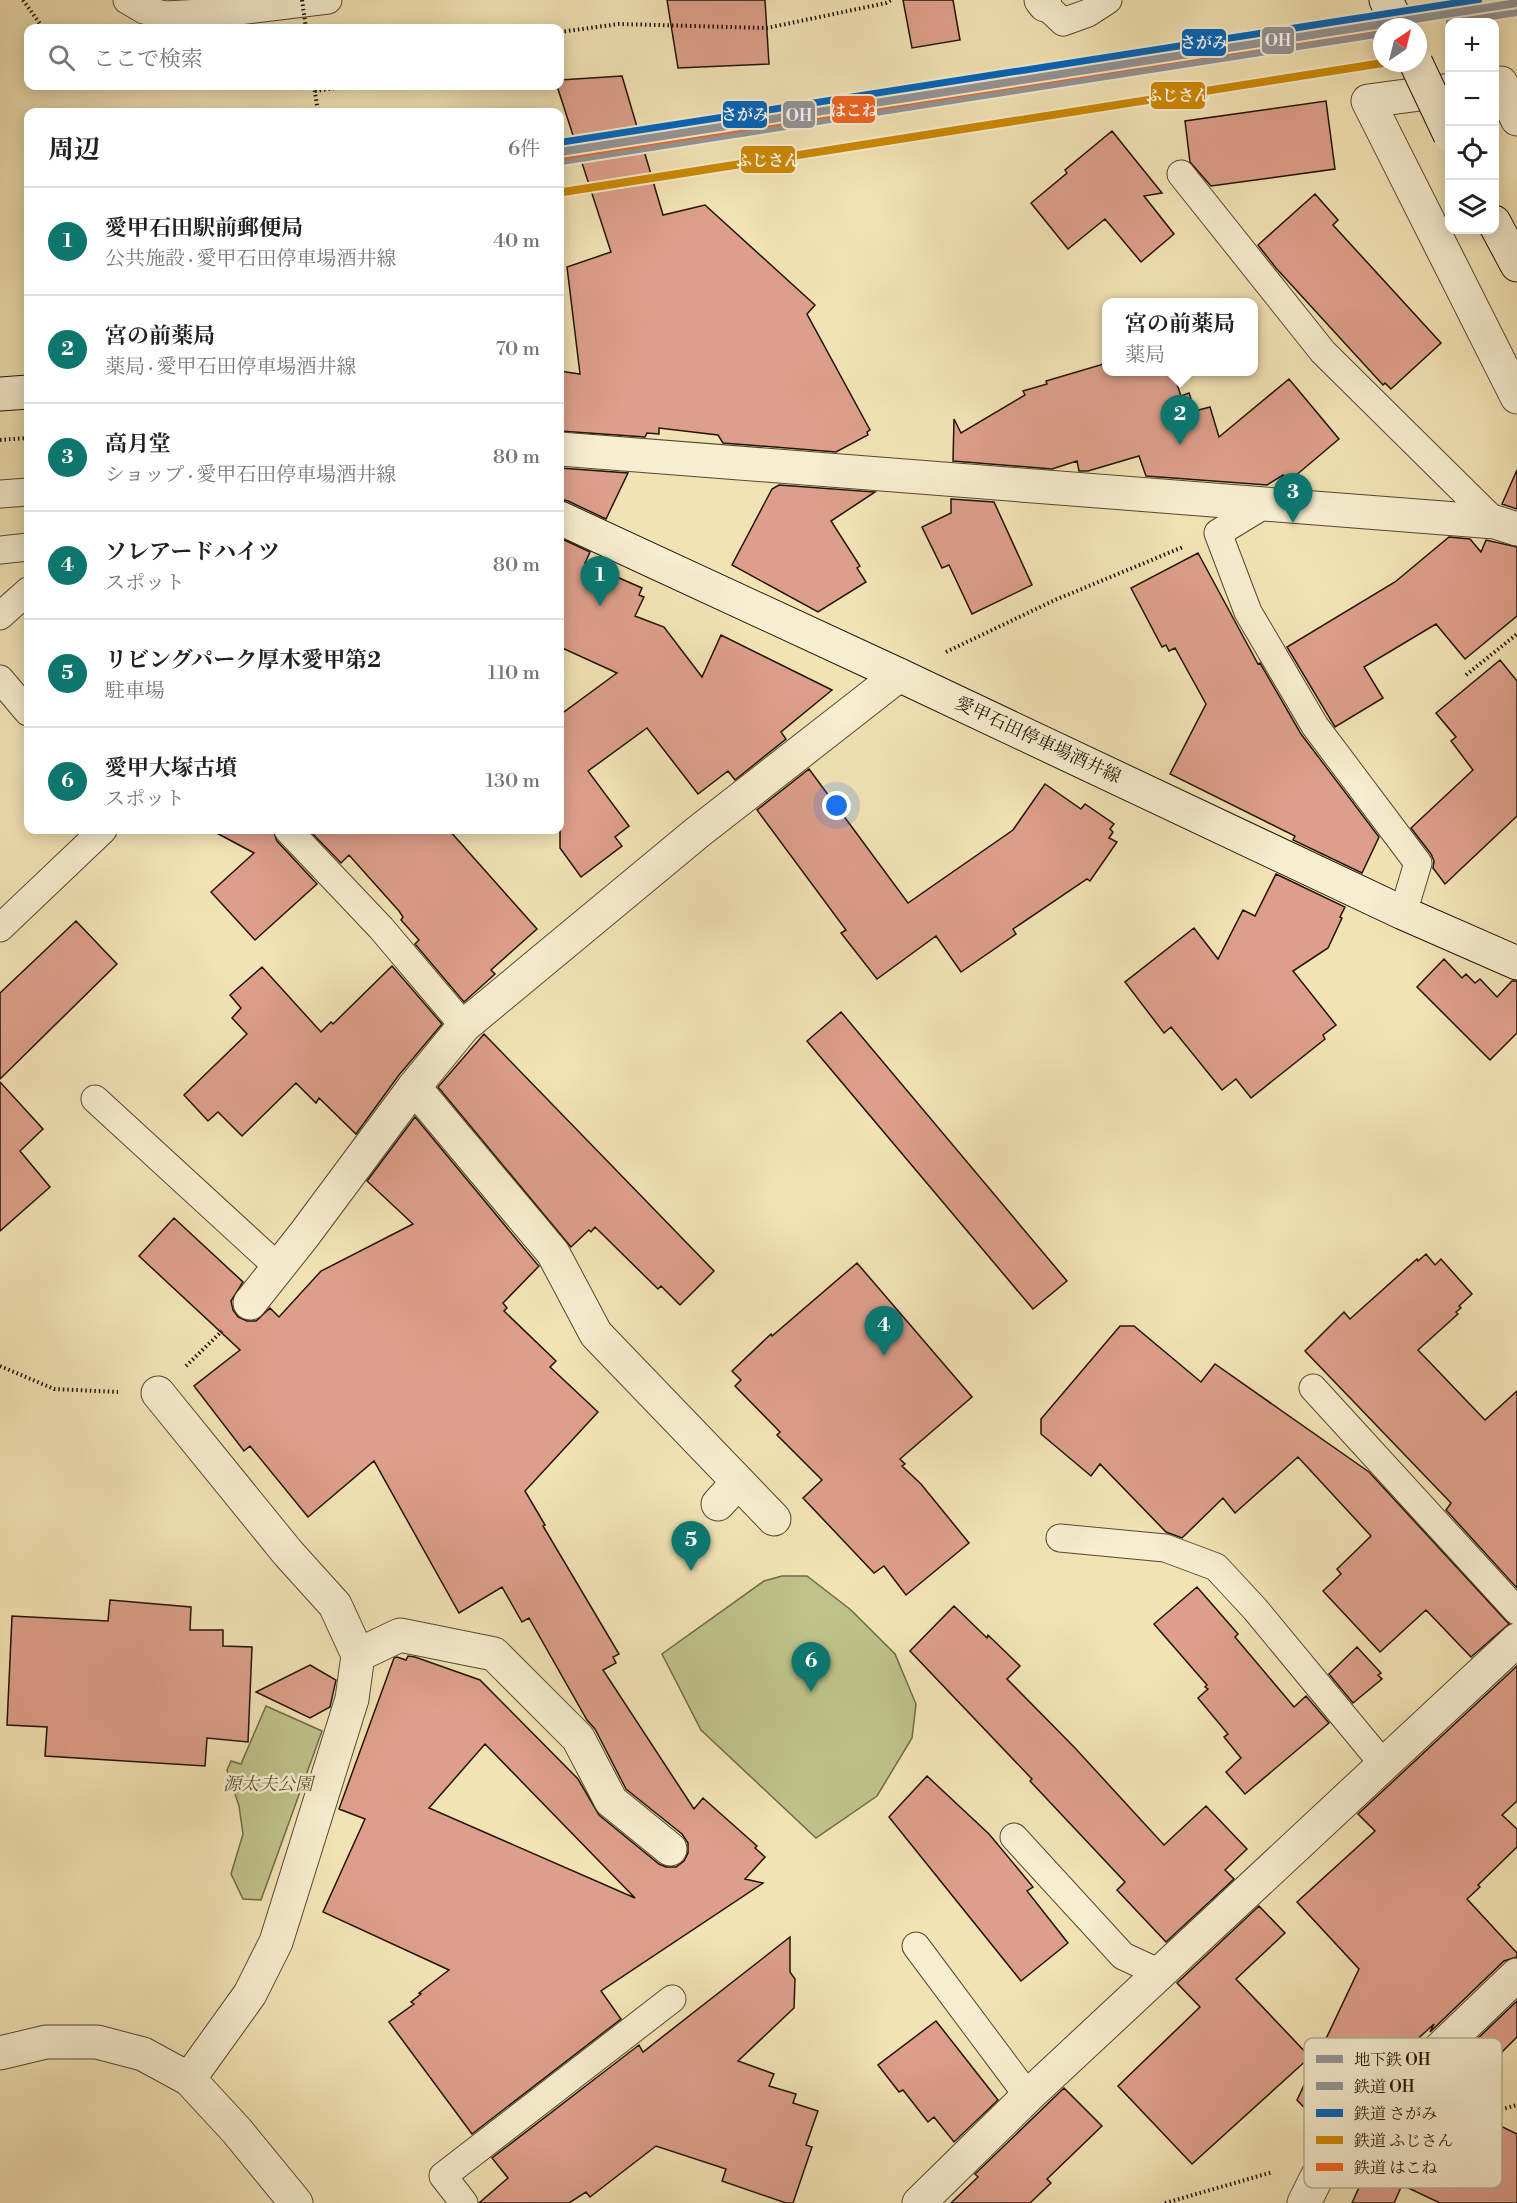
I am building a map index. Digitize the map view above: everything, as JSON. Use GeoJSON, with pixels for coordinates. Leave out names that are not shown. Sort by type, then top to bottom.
{"type":"FeatureCollection","features":[{"type":"Feature","properties":{"kind":"street"},"geometry":{"type":"LineString","coordinates":[[1386,0],[1395,18]]}},
{"type":"Feature","properties":{"kind":"street"},"geometry":{"type":"LineString","coordinates":[[1420,72],[1445,126]]}},
{"type":"Feature","properties":{"kind":"street"},"geometry":{"type":"LineString","coordinates":[[1499,83],[1501,83],[1517,119]]}},
{"type":"Feature","properties":{"kind":"street"},"geometry":{"type":"LineString","coordinates":[[1445,91],[1368,101],[1517,397]]}},
{"type":"Feature","properties":{"kind":"street"},"geometry":{"type":"LineString","coordinates":[[1499,231],[1517,265]]}},
{"type":"Feature","properties":{"kind":"street"},"geometry":{"type":"LineString","coordinates":[[0,394],[24,392]]}},
{"type":"Feature","properties":{"kind":"street"},"geometry":{"type":"LineString","coordinates":[[564,449],[1506,525]]}},
{"type":"Feature","properties":{"kind":"street","name":"愛甲石田停車場酒井線"},"geometry":{"type":"LineString","coordinates":[[564,520],[1403,913],[1517,963]]}},
{"type":"Feature","properties":{"kind":"street"},"geometry":{"type":"LineString","coordinates":[[250,1303],[304,1235],[414,1087],[464,1026],[698,832],[899,675]]}},
{"type":"Feature","properties":{"kind":"street"},"geometry":{"type":"LineString","coordinates":[[414,1087],[553,1253],[596,1334],[728,1493],[774,1519]]}},
{"type":"Feature","properties":{"kind":"street"},"geometry":{"type":"LineString","coordinates":[[158,1394],[288,1553],[335,1605],[358,1655],[352,1699],[276,1942],[250,1994],[189,2079]]}},
{"type":"Feature","properties":{"kind":"street"},"geometry":{"type":"LineString","coordinates":[[358,1655],[400,1635],[495,1654],[578,1738],[611,1801],[670,1850]]}},
{"type":"Feature","properties":{"kind":"street"},"geometry":{"type":"LineString","coordinates":[[919,2203],[1028,2096],[1517,1640]]}},
{"type":"Feature","properties":{"kind":"street"},"geometry":{"type":"LineString","coordinates":[[1452,2038],[1517,1976]]}},
{"type":"Feature","properties":{"kind":"street"},"geometry":{"type":"LineString","coordinates":[[2,2056],[46,2042],[97,2042],[142,2054],[189,2079],[237,2131],[296,2203]]}},
{"type":"Feature","properties":{"kind":"street"},"geometry":{"type":"LineString","coordinates":[[1304,2203],[1312,2188]]}},
{"type":"Feature","properties":{"kind":"lane"},"geometry":{"type":"LineString","coordinates":[[127,0],[144,10],[165,15],[243,5],[328,0]]}},
{"type":"Feature","properties":{"kind":"lane"},"geometry":{"type":"LineString","coordinates":[[1043,3],[1063,22],[1088,13],[1108,0]]}},
{"type":"Feature","properties":{"kind":"lane"},"geometry":{"type":"LineString","coordinates":[[1181,174],[1323,352],[1506,525]]}},
{"type":"Feature","properties":{"kind":"lane"},"geometry":{"type":"LineString","coordinates":[[0,494],[24,492]]}},
{"type":"Feature","properties":{"kind":"lane"},"geometry":{"type":"LineString","coordinates":[[1264,504],[1218,533],[1248,612],[1315,726],[1418,862],[1403,913]]}},
{"type":"Feature","properties":{"kind":"lane"},"geometry":{"type":"LineString","coordinates":[[0,550],[24,548]]}},
{"type":"Feature","properties":{"kind":"lane"},"geometry":{"type":"LineString","coordinates":[[0,615],[24,594]]}},
{"type":"Feature","properties":{"kind":"lane"},"geometry":{"type":"LineString","coordinates":[[0,679],[24,707]]}},
{"type":"Feature","properties":{"kind":"lane"},"geometry":{"type":"LineString","coordinates":[[0,928],[99,834]]}},
{"type":"Feature","properties":{"kind":"lane"},"geometry":{"type":"LineString","coordinates":[[292,834],[381,928],[464,1026]]}},
{"type":"Feature","properties":{"kind":"lane"},"geometry":{"type":"LineString","coordinates":[[94,1099],[278,1267]]}},
{"type":"Feature","properties":{"kind":"lane"},"geometry":{"type":"LineString","coordinates":[[1313,1388],[1517,1611]]}},
{"type":"Feature","properties":{"kind":"lane"},"geometry":{"type":"LineString","coordinates":[[1060,1538],[1165,1548],[1216,1567],[1255,1609],[1384,1765]]}},
{"type":"Feature","properties":{"kind":"lane"},"geometry":{"type":"LineString","coordinates":[[1014,1837],[1123,1956],[1160,1973]]}},
{"type":"Feature","properties":{"kind":"lane"},"geometry":{"type":"LineString","coordinates":[[916,1946],[1028,2096]]}},
{"type":"Feature","properties":{"kind":"lane"},"geometry":{"type":"LineString","coordinates":[[464,2203],[443,2176],[672,1999]]}},
{"type":"Feature","properties":{"kind":"path"},"geometry":{"type":"LineString","coordinates":[[24,0],[40,24]]}},
{"type":"Feature","properties":{"kind":"path"},"geometry":{"type":"LineString","coordinates":[[302,0],[305,24]]}},
{"type":"Feature","properties":{"kind":"path"},"geometry":{"type":"LineString","coordinates":[[564,31],[619,24],[767,28],[886,3],[891,0]]}},
{"type":"Feature","properties":{"kind":"path"},"geometry":{"type":"LineString","coordinates":[[317,108],[315,91],[322,90]]}},
{"type":"Feature","properties":{"kind":"path"},"geometry":{"type":"LineString","coordinates":[[0,440],[24,438]]}},
{"type":"Feature","properties":{"kind":"path"},"geometry":{"type":"LineString","coordinates":[[899,675],[1055,600],[1218,533]]}},
{"type":"Feature","properties":{"kind":"path"},"geometry":{"type":"LineString","coordinates":[[1466,675],[1517,634]]}},
{"type":"Feature","properties":{"kind":"path"},"geometry":{"type":"LineString","coordinates":[[0,1366],[54,1389],[158,1394],[250,1303]]}},
{"type":"Feature","properties":{"kind":"green space"},"geometry":{"type":"Polygon","coordinates":[[[782,1576],[807,1576],[851,1610],[895,1654],[916,1704],[912,1738],[877,1796],[816,1838],[701,1730],[662,1654],[764,1581],[782,1576]]]}},
{"type":"Feature","properties":{"kind":"green space","name":"源太夫公園"},"geometry":{"type":"Polygon","coordinates":[[[266,1706],[322,1731],[261,1900],[243,1899],[231,1874],[243,1834],[239,1806],[227,1770],[231,1761],[241,1764],[266,1706]]]}},
{"type":"Feature","properties":{"kind":"building"},"geometry":{"type":"Polygon","coordinates":[[[667,0],[765,0],[769,64],[678,68],[667,0]]]}},
{"type":"Feature","properties":{"kind":"building"},"geometry":{"type":"Polygon","coordinates":[[[903,0],[953,0],[960,40],[912,48],[903,0]]]}},
{"type":"Feature","properties":{"kind":"building"},"geometry":{"type":"Polygon","coordinates":[[[622,76],[663,215],[705,205],[815,305],[807,314],[870,430],[867,432],[868,435],[836,452],[723,443],[718,435],[659,428],[659,434],[647,433],[645,437],[564,431],[564,372],[580,374],[567,267],[611,252],[558,90],[564,90],[564,80],[622,76]]]}},
{"type":"Feature","properties":{"kind":"building"},"geometry":{"type":"Polygon","coordinates":[[[1326,101],[1335,169],[1211,186],[1190,162],[1185,121],[1326,101]]]}},
{"type":"Feature","properties":{"kind":"building"},"geometry":{"type":"Polygon","coordinates":[[[1112,131],[1162,193],[1144,196],[1174,234],[1141,262],[1105,219],[1068,249],[1031,203],[1067,173],[1065,170],[1112,131]]]}},
{"type":"Feature","properties":{"kind":"building"},"geometry":{"type":"Polygon","coordinates":[[[1315,194],[1338,220],[1333,225],[1441,343],[1391,389],[1385,383],[1383,385],[1276,268],[1258,245],[1315,194]]]}},
{"type":"Feature","properties":{"kind":"building"},"geometry":{"type":"Polygon","coordinates":[[[1102,364],[1102,376],[1174,376],[1181,396],[1189,393],[1195,411],[1210,407],[1219,437],[1289,379],[1339,439],[1288,482],[1283,475],[1267,485],[1146,476],[1139,456],[1088,471],[1079,471],[1077,461],[1052,469],[953,461],[954,419],[961,433],[1025,395],[1023,391],[1047,384],[1046,381],[1102,364]]]}},
{"type":"Feature","properties":{"kind":"building"},"geometry":{"type":"Polygon","coordinates":[[[564,468],[628,473],[606,519],[564,500],[564,468]]]}},
{"type":"Feature","properties":{"kind":"building"},"geometry":{"type":"Polygon","coordinates":[[[1517,470],[1517,509],[1502,504],[1517,470]]]}},
{"type":"Feature","properties":{"kind":"building"},"geometry":{"type":"Polygon","coordinates":[[[779,485],[875,492],[831,521],[860,566],[857,568],[866,582],[818,612],[732,565],[772,489],[779,485]]]}},
{"type":"Feature","properties":{"kind":"building"},"geometry":{"type":"Polygon","coordinates":[[[951,499],[994,502],[1032,585],[972,614],[949,565],[942,568],[922,527],[951,513],[951,499]]]}},
{"type":"Feature","properties":{"kind":"building"},"geometry":{"type":"Polygon","coordinates":[[[1449,537],[1470,539],[1481,552],[1486,540],[1517,547],[1517,616],[1465,659],[1436,624],[1364,667],[1383,698],[1335,727],[1287,647],[1395,582],[1449,537]]]}},
{"type":"Feature","properties":{"kind":"building"},"geometry":{"type":"Polygon","coordinates":[[[564,540],[590,552],[585,563],[642,588],[639,595],[644,597],[635,616],[664,627],[702,677],[721,635],[832,690],[781,732],[786,739],[735,780],[728,771],[698,794],[647,728],[588,771],[629,826],[615,837],[622,846],[581,877],[560,848],[560,834],[564,834],[564,712],[617,673],[564,649],[564,540]]]}},
{"type":"Feature","properties":{"kind":"building"},"geometry":{"type":"Polygon","coordinates":[[[1198,553],[1258,664],[1260,663],[1301,734],[1379,837],[1362,873],[1293,840],[1295,836],[1170,774],[1206,704],[1175,648],[1169,651],[1166,645],[1162,647],[1131,588],[1198,553]]]}},
{"type":"Feature","properties":{"kind":"building"},"geometry":{"type":"Polygon","coordinates":[[[1500,660],[1517,681],[1517,816],[1445,884],[1433,868],[1434,861],[1431,854],[1411,828],[1473,770],[1451,741],[1456,737],[1436,713],[1500,660]]]}},
{"type":"Feature","properties":{"kind":"building"},"geometry":{"type":"Polygon","coordinates":[[[809,769],[908,903],[1013,830],[1045,784],[1081,809],[1085,804],[1114,824],[1110,829],[1113,832],[1109,838],[1117,842],[1090,881],[1087,879],[1013,929],[1016,934],[961,972],[936,936],[877,979],[841,933],[846,930],[757,810],[809,769]]]}},
{"type":"Feature","properties":{"kind":"building"},"geometry":{"type":"Polygon","coordinates":[[[218,834],[274,834],[277,841],[317,884],[255,940],[211,892],[254,853],[218,834]]]}},
{"type":"Feature","properties":{"kind":"building"},"geometry":{"type":"Polygon","coordinates":[[[313,834],[453,834],[537,929],[491,970],[495,974],[464,1002],[415,944],[419,940],[401,920],[403,917],[399,911],[349,855],[341,863],[313,834]]]}},
{"type":"Feature","properties":{"kind":"building"},"geometry":{"type":"Polygon","coordinates":[[[1276,874],[1345,907],[1328,948],[1293,971],[1336,1025],[1323,1035],[1325,1039],[1251,1098],[1236,1079],[1222,1090],[1171,1027],[1164,1033],[1125,982],[1194,928],[1218,959],[1243,910],[1255,916],[1276,874]]]}},
{"type":"Feature","properties":{"kind":"building"},"geometry":{"type":"Polygon","coordinates":[[[76,921],[117,964],[0,1079],[0,993],[76,921]]]}},
{"type":"Feature","properties":{"kind":"building"},"geometry":{"type":"Polygon","coordinates":[[[1444,959],[1462,978],[1466,974],[1475,983],[1480,979],[1497,997],[1512,981],[1517,981],[1517,1033],[1490,1060],[1417,987],[1444,959]]]}},
{"type":"Feature","properties":{"kind":"building"},"geometry":{"type":"Polygon","coordinates":[[[392,966],[442,1024],[399,1075],[356,1134],[319,1098],[316,1103],[296,1083],[242,1136],[218,1112],[208,1121],[184,1095],[247,1034],[232,1018],[241,1008],[230,995],[262,967],[321,1032],[331,1022],[333,1024],[392,966]]]}},
{"type":"Feature","properties":{"kind":"building"},"geometry":{"type":"Polygon","coordinates":[[[841,1012],[1067,1281],[1033,1309],[807,1041],[841,1012]]]}},
{"type":"Feature","properties":{"kind":"building"},"geometry":{"type":"Polygon","coordinates":[[[484,1034],[714,1271],[680,1305],[661,1286],[658,1289],[595,1227],[571,1247],[438,1087],[484,1034]]]}},
{"type":"Feature","properties":{"kind":"building"},"geometry":{"type":"Polygon","coordinates":[[[0,1082],[43,1129],[20,1151],[50,1187],[0,1231],[0,1082]]]}},
{"type":"Feature","properties":{"kind":"building"},"geometry":{"type":"Polygon","coordinates":[[[415,1117],[539,1266],[503,1303],[507,1308],[504,1311],[556,1361],[550,1367],[598,1412],[525,1491],[545,1525],[543,1526],[619,1654],[613,1657],[616,1663],[603,1670],[694,1809],[703,1798],[757,1846],[755,1848],[765,1857],[745,1879],[763,1883],[601,1991],[621,2019],[472,2134],[389,2022],[414,2004],[411,2002],[421,1994],[419,1993],[449,1970],[323,1912],[365,1819],[339,1809],[394,1658],[406,1660],[408,1656],[415,1657],[480,1680],[578,1779],[599,1815],[659,1864],[676,1867],[684,1861],[688,1853],[688,1843],[682,1834],[626,1789],[595,1729],[587,1720],[529,1618],[522,1622],[502,1587],[459,1613],[374,1461],[308,1517],[250,1446],[244,1451],[194,1386],[240,1350],[139,1256],[174,1218],[243,1282],[231,1301],[238,1317],[247,1321],[256,1321],[270,1308],[279,1317],[321,1271],[413,1224],[367,1181],[415,1117]],[[485,1744],[429,1808],[635,1898],[485,1744]]]}},
{"type":"Feature","properties":{"kind":"building"},"geometry":{"type":"Polygon","coordinates":[[[1426,1254],[1435,1265],[1441,1259],[1472,1294],[1459,1306],[1461,1308],[1456,1312],[1458,1314],[1418,1350],[1485,1420],[1517,1391],[1517,1588],[1446,1510],[1451,1503],[1305,1351],[1344,1312],[1350,1319],[1417,1259],[1418,1261],[1426,1254]]]}},
{"type":"Feature","properties":{"kind":"building"},"geometry":{"type":"Polygon","coordinates":[[[857,1263],[972,1397],[900,1459],[905,1464],[902,1466],[921,1484],[969,1543],[906,1595],[884,1566],[874,1573],[803,1498],[822,1480],[777,1435],[780,1432],[735,1386],[741,1380],[732,1371],[771,1334],[772,1336],[857,1263]]]}},
{"type":"Feature","properties":{"kind":"building"},"geometry":{"type":"Polygon","coordinates":[[[1120,1326],[1134,1326],[1201,1382],[1215,1364],[1369,1472],[1509,1624],[1471,1657],[1426,1610],[1380,1652],[1323,1591],[1341,1574],[1337,1569],[1371,1536],[1298,1457],[1235,1513],[1223,1498],[1182,1538],[1166,1532],[1100,1464],[1091,1476],[1041,1434],[1041,1419],[1120,1326]]]}},
{"type":"Feature","properties":{"kind":"building"},"geometry":{"type":"Polygon","coordinates":[[[1197,1587],[1238,1634],[1235,1637],[1294,1707],[1306,1696],[1329,1723],[1245,1794],[1226,1772],[1241,1758],[1224,1737],[1228,1734],[1198,1698],[1208,1689],[1205,1687],[1207,1685],[1154,1624],[1197,1587]]]}},
{"type":"Feature","properties":{"kind":"building"},"geometry":{"type":"Polygon","coordinates":[[[110,1600],[191,1607],[190,1630],[223,1630],[223,1646],[252,1647],[248,1742],[207,1738],[205,1766],[45,1756],[47,1727],[7,1725],[12,1616],[108,1621],[110,1600]]]}},
{"type":"Feature","properties":{"kind":"building"},"geometry":{"type":"Polygon","coordinates":[[[954,1606],[1020,1666],[1007,1679],[1075,1748],[1164,1845],[1206,1806],[1247,1849],[1225,1870],[1234,1879],[1166,1942],[1117,1890],[1125,1882],[1030,1781],[1032,1779],[910,1651],[954,1606]]]}},
{"type":"Feature","properties":{"kind":"building"},"geometry":{"type":"Polygon","coordinates":[[[1357,1647],[1381,1673],[1378,1675],[1382,1679],[1353,1703],[1329,1674],[1357,1647]]]}},
{"type":"Feature","properties":{"kind":"building"},"geometry":{"type":"Polygon","coordinates":[[[310,1665],[336,1680],[330,1707],[310,1718],[256,1692],[310,1665]]]}},
{"type":"Feature","properties":{"kind":"building"},"geometry":{"type":"Polygon","coordinates":[[[1517,1666],[1517,1801],[1502,1815],[1517,1829],[1517,1847],[1467,1899],[1517,1953],[1517,1957],[1504,1961],[1430,2032],[1434,2024],[1419,2038],[1326,2038],[1359,1969],[1297,1902],[1375,1831],[1358,1814],[1517,1666]]]}},
{"type":"Feature","properties":{"kind":"building"},"geometry":{"type":"Polygon","coordinates":[[[927,1776],[989,1834],[1033,1887],[1027,1891],[1068,1943],[1021,1981],[889,1817],[927,1776]]]}},
{"type":"Feature","properties":{"kind":"building"},"geometry":{"type":"Polygon","coordinates":[[[1259,1906],[1285,1933],[1236,1979],[1304,2051],[1304,2062],[1192,2164],[1118,2086],[1200,2007],[1177,1983],[1259,1906]]]}},
{"type":"Feature","properties":{"kind":"building"},"geometry":{"type":"Polygon","coordinates":[[[790,1937],[790,1972],[795,1979],[794,2008],[738,2061],[774,2074],[769,2086],[796,2094],[793,2103],[818,2111],[806,2145],[812,2147],[793,2203],[786,2203],[722,2181],[726,2169],[656,2146],[590,2197],[586,2192],[569,2203],[479,2203],[508,2178],[492,2158],[639,2045],[643,2052],[790,1937]]]}},
{"type":"Feature","properties":{"kind":"building"},"geometry":{"type":"Polygon","coordinates":[[[1517,2001],[1517,2037],[1502,2052],[1502,2038],[1478,2038],[1517,2001]]]}},
{"type":"Feature","properties":{"kind":"building"},"geometry":{"type":"Polygon","coordinates":[[[936,2021],[998,2100],[954,2142],[934,2117],[928,2122],[903,2090],[899,2092],[878,2065],[936,2021]]]}},
{"type":"Feature","properties":{"kind":"building"},"geometry":{"type":"Polygon","coordinates":[[[1304,2085],[1304,2107],[1297,2100],[1304,2085]]]}},
{"type":"Feature","properties":{"kind":"building"},"geometry":{"type":"Polygon","coordinates":[[[1064,2088],[1102,2126],[1047,2179],[1051,2183],[1030,2203],[951,2203],[978,2177],[975,2174],[1064,2088]]]}},
{"type":"Feature","properties":{"kind":"building"},"geometry":{"type":"Polygon","coordinates":[[[1502,2127],[1517,2134],[1517,2203],[1440,2203],[1408,2188],[1502,2188],[1502,2127]]]}},
{"type":"Feature","properties":{"kind":"building"},"geometry":{"type":"Polygon","coordinates":[[[1359,2188],[1401,2188],[1394,2203],[1352,2203],[1359,2188]]]}},
{"type":"Feature","properties":{"kind":"metro line","name":"OH"},"geometry":{"type":"LineString","coordinates":[[564,151],[1517,3]]}},
{"type":"Feature","properties":{"kind":"rail line","name":"さがみ"},"geometry":{"type":"LineString","coordinates":[[564,142],[1478,0]]}},
{"type":"Feature","properties":{"kind":"rail line","name":"OH"},"geometry":{"type":"LineString","coordinates":[[1477,18],[1517,12]]}},
{"type":"Feature","properties":{"kind":"rail line","name":"はこね"},"geometry":{"type":"LineString","coordinates":[[564,155],[1373,28]]}},
{"type":"Feature","properties":{"kind":"rail line","name":"OH"},"geometry":{"type":"LineString","coordinates":[[564,161],[1373,34]]}},
{"type":"Feature","properties":{"kind":"rail line","name":"ふじさん"},"geometry":{"type":"LineString","coordinates":[[564,192],[1373,65]]}},
{"type":"Feature","properties":{"kind":"place","name":"宮の前薬局"},"geometry":{"type":"Point","coordinates":[1180,445]}},
{"type":"Feature","properties":{"kind":"place","name":"高月堂"},"geometry":{"type":"Point","coordinates":[1293,523]}},
{"type":"Feature","properties":{"kind":"place","name":"愛甲石田駅前郵便局"},"geometry":{"type":"Point","coordinates":[600,606]}},
{"type":"Feature","properties":{"kind":"place","name":"ソレアードハイツ"},"geometry":{"type":"Point","coordinates":[884,1356]}},
{"type":"Feature","properties":{"kind":"place","name":"リビングパーク厚木愛甲第2"},"geometry":{"type":"Point","coordinates":[691,1571]}},
{"type":"Feature","properties":{"kind":"place","name":"愛甲大塚古墳"},"geometry":{"type":"Point","coordinates":[811,1692]}}]}
